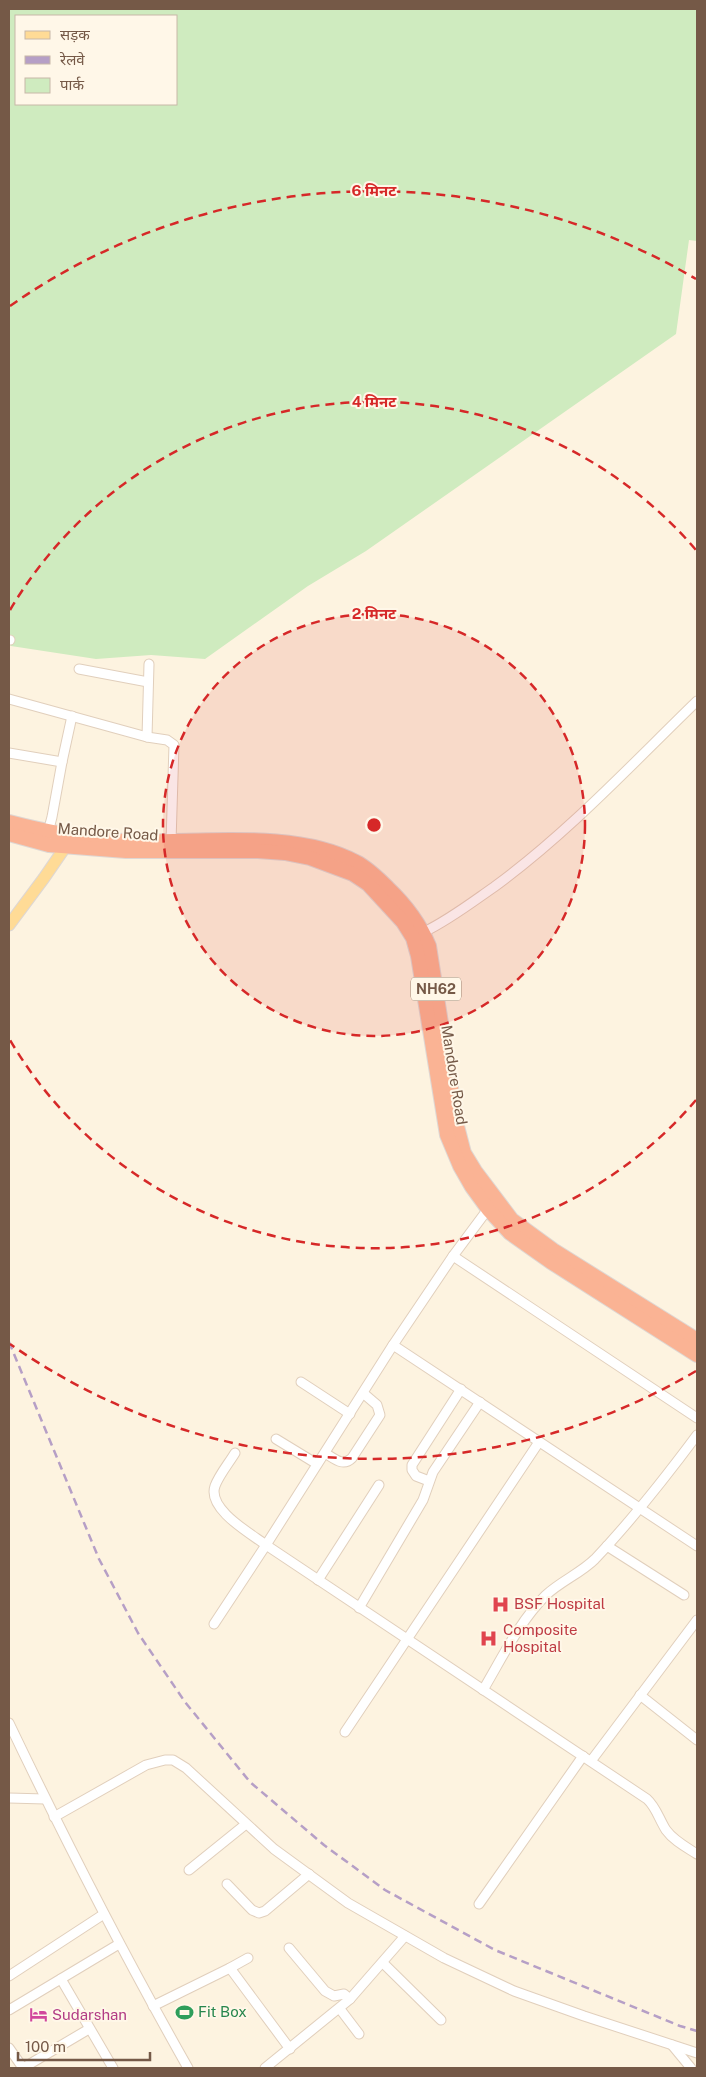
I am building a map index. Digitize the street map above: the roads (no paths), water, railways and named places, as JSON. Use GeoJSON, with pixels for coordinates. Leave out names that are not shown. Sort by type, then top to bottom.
{"type":"FeatureCollection","features":[{"type":"Feature","properties":{"kind":"highway","name":"Mandore Road"},"geometry":{"type":"LineString","coordinates":[[9,822],[46,838]]}},
{"type":"Feature","properties":{"kind":"highway","name":"Mandore Road"},"geometry":{"type":"LineString","coordinates":[[9,834],[68,841],[126,851],[286,853],[334,866],[368,884],[403,922],[413,938],[420,965],[447,1135],[460,1166],[488,1209],[510,1232],[551,1262],[697,1355]]}},
{"type":"Feature","properties":{"kind":"highway","name":"Mandore Road"},"geometry":{"type":"LineString","coordinates":[[68,841],[91,839],[171,842],[287,842],[339,855],[357,862],[375,875],[410,911],[424,932],[429,946],[457,1126],[464,1153],[486,1188],[512,1220],[553,1250],[697,1340]]}},
{"type":"Feature","properties":{"kind":"main road"},"geometry":{"type":"LineString","coordinates":[[10,921],[68,841]]}},
{"type":"Feature","properties":{"kind":"street"},"geometry":{"type":"LineString","coordinates":[[147,737],[149,664]]}},
{"type":"Feature","properties":{"kind":"street"},"geometry":{"type":"LineString","coordinates":[[79,669],[148,682]]}},
{"type":"Feature","properties":{"kind":"street"},"geometry":{"type":"LineString","coordinates":[[9,699],[147,737],[167,740],[174,745],[171,842]]}},
{"type":"Feature","properties":{"kind":"street"},"geometry":{"type":"LineString","coordinates":[[424,932],[449,920],[520,868],[603,794],[697,701]]}},
{"type":"Feature","properties":{"kind":"street"},"geometry":{"type":"LineString","coordinates":[[46,838],[72,716]]}},
{"type":"Feature","properties":{"kind":"street"},"geometry":{"type":"LineString","coordinates":[[9,753],[62,762]]}},
{"type":"Feature","properties":{"kind":"street"},"geometry":{"type":"LineString","coordinates":[[214,1624],[266,1546],[393,1345],[453,1256],[488,1209]]}},
{"type":"Feature","properties":{"kind":"street"},"geometry":{"type":"LineString","coordinates":[[453,1256],[697,1418]]}},
{"type":"Feature","properties":{"kind":"street"},"geometry":{"type":"LineString","coordinates":[[393,1345],[697,1546]]}},
{"type":"Feature","properties":{"kind":"street"},"geometry":{"type":"LineString","coordinates":[[301,1382],[350,1414]]}},
{"type":"Feature","properties":{"kind":"street"},"geometry":{"type":"LineString","coordinates":[[429,1481],[416,1476],[412,1470],[412,1465],[461,1390]]}},
{"type":"Feature","properties":{"kind":"street"},"geometry":{"type":"LineString","coordinates":[[325,1453],[343,1464],[347,1463],[380,1414],[377,1406],[362,1393]]}},
{"type":"Feature","properties":{"kind":"street"},"geometry":{"type":"LineString","coordinates":[[359,1608],[423,1500],[429,1481],[480,1402]]}},
{"type":"Feature","properties":{"kind":"street"},"geometry":{"type":"LineString","coordinates":[[483,1690],[521,1625],[533,1609],[558,1585],[591,1563],[641,1509],[697,1435]]}},
{"type":"Feature","properties":{"kind":"street"},"geometry":{"type":"LineString","coordinates":[[276,1438],[317,1464]]}},
{"type":"Feature","properties":{"kind":"street"},"geometry":{"type":"LineString","coordinates":[[345,1732],[539,1442]]}},
{"type":"Feature","properties":{"kind":"street"},"geometry":{"type":"LineString","coordinates":[[235,1453],[215,1486],[214,1496],[216,1504],[222,1511],[266,1546],[587,1758],[653,1804],[666,1830],[674,1840],[697,1854]]}},
{"type":"Feature","properties":{"kind":"street"},"geometry":{"type":"LineString","coordinates":[[318,1580],[379,1485]]}},
{"type":"Feature","properties":{"kind":"street"},"geometry":{"type":"LineString","coordinates":[[607,1546],[684,1595]]}},
{"type":"Feature","properties":{"kind":"street"},"geometry":{"type":"LineString","coordinates":[[480,1904],[587,1758],[640,1696],[697,1620]]}},
{"type":"Feature","properties":{"kind":"street"},"geometry":{"type":"LineString","coordinates":[[640,1696],[697,1740]]}},
{"type":"Feature","properties":{"kind":"street"},"geometry":{"type":"LineString","coordinates":[[9,1723],[45,1799],[119,1944],[188,2068]]}},
{"type":"Feature","properties":{"kind":"street"},"geometry":{"type":"LineString","coordinates":[[54,1817],[146,1765],[173,1760],[186,1768],[274,1849],[308,1874],[348,1903],[444,1958],[514,1991],[697,2053]]}},
{"type":"Feature","properties":{"kind":"street"},"geometry":{"type":"LineString","coordinates":[[9,1798],[45,1799]]}},
{"type":"Feature","properties":{"kind":"street"},"geometry":{"type":"LineString","coordinates":[[189,1870],[246,1824]]}},
{"type":"Feature","properties":{"kind":"street"},"geometry":{"type":"LineString","coordinates":[[227,1884],[252,1910],[259,1913],[265,1911],[308,1874]]}},
{"type":"Feature","properties":{"kind":"street"},"geometry":{"type":"LineString","coordinates":[[9,1976],[104,1914]]}},
{"type":"Feature","properties":{"kind":"street"},"geometry":{"type":"LineString","coordinates":[[265,2068],[340,2009],[405,1936]]}},
{"type":"Feature","properties":{"kind":"street"},"geometry":{"type":"LineString","coordinates":[[9,2010],[119,1944]]}},
{"type":"Feature","properties":{"kind":"street"},"geometry":{"type":"LineString","coordinates":[[289,1948],[324,1991],[334,1996],[344,1994],[350,1999]]}},
{"type":"Feature","properties":{"kind":"street"},"geometry":{"type":"LineString","coordinates":[[153,2006],[248,1958]]}},
{"type":"Feature","properties":{"kind":"street"},"geometry":{"type":"LineString","coordinates":[[382,1963],[440,2020]]}},
{"type":"Feature","properties":{"kind":"street"},"geometry":{"type":"LineString","coordinates":[[230,1968],[290,2049]]}},
{"type":"Feature","properties":{"kind":"street"},"geometry":{"type":"LineString","coordinates":[[61,1979],[113,2068]]}},
{"type":"Feature","properties":{"kind":"street"},"geometry":{"type":"LineString","coordinates":[[340,2009],[359,2034]]}},
{"type":"Feature","properties":{"kind":"street"},"geometry":{"type":"LineString","coordinates":[[9,2048],[23,2068],[90,2028]]}},
{"type":"Feature","properties":{"kind":"street"},"geometry":{"type":"LineString","coordinates":[[672,2044],[691,2068]]}},
{"type":"Feature","properties":{"kind":"railway"},"geometry":{"type":"LineString","coordinates":[[9,1342],[99,1559],[138,1633],[185,1702],[250,1782],[324,1845],[385,1890],[495,1950],[680,2026],[697,2031]]}},
{"type":"Feature","properties":{"kind":"place","name":"BSF Hospital"},"geometry":{"type":"Point","coordinates":[500,1604]}},
{"type":"Feature","properties":{"kind":"place","name":"Composite Hospital"},"geometry":{"type":"Point","coordinates":[489,1639]}},
{"type":"Feature","properties":{"kind":"place","name":"Fit Box"},"geometry":{"type":"Point","coordinates":[184,2012]}},
{"type":"Feature","properties":{"kind":"place","name":"Sudarshan"},"geometry":{"type":"Point","coordinates":[38,2015]}}]}
